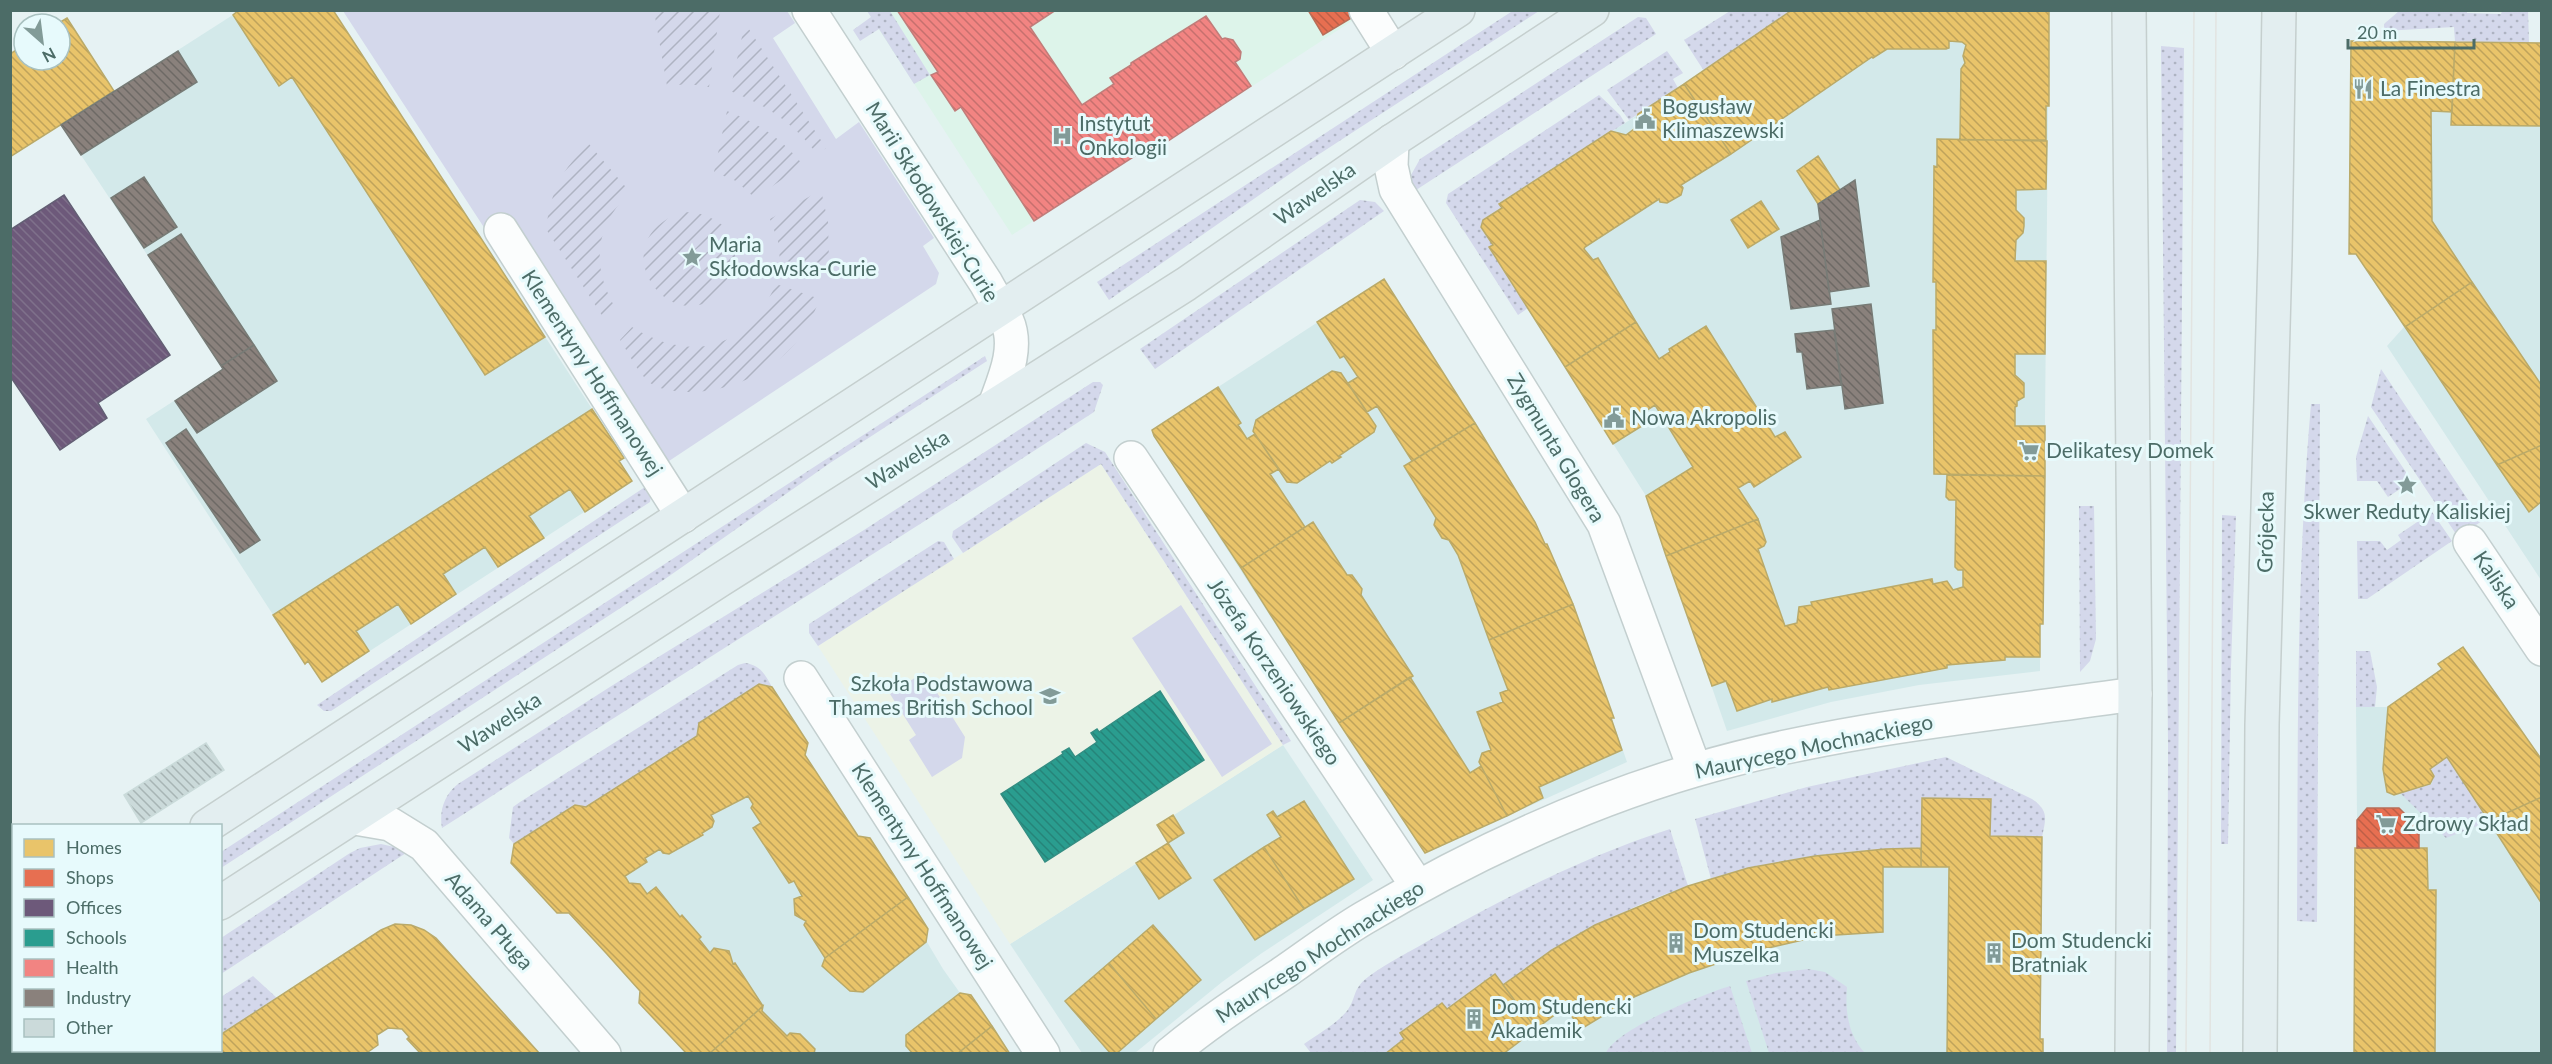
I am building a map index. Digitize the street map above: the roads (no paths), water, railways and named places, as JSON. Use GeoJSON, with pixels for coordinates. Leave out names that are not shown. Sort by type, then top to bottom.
{"type":"FeatureCollection","features":[{"type":"Feature","properties":{"kind":"main road"},"geometry":{"type":"LineString","coordinates":[[209,824],[1458,10]]}},
{"type":"Feature","properties":{"kind":"main road","name":"Wawelska"},"geometry":{"type":"LineString","coordinates":[[222,902],[355,818],[710,586],[1186,284],[1392,141],[1592,10]]}},
{"type":"Feature","properties":{"kind":"main road"},"geometry":{"type":"LineString","coordinates":[[2129,10],[2135,694],[2132,1053]]}},
{"type":"Feature","properties":{"kind":"main road","name":"Grójecka"},"geometry":{"type":"LineString","coordinates":[[2260,1053],[2262,725],[2276,255],[2279,10]]}},
{"type":"Feature","properties":{"kind":"street","name":"Marii Skłodowskiej-Curie"},"geometry":{"type":"LineString","coordinates":[[809,10],[980,273],[1010,330],[1011,352],[995,405]]}},
{"type":"Feature","properties":{"kind":"street"},"geometry":{"type":"LineString","coordinates":[[1366,10],[1394,53]]}},
{"type":"Feature","properties":{"kind":"street","name":"Zygmunta Glogera"},"geometry":{"type":"LineString","coordinates":[[1392,141],[1391,166],[1396,189],[1604,524],[1695,770]]}},
{"type":"Feature","properties":{"kind":"street","name":"Klementyny Hoffmanowej"},"geometry":{"type":"LineString","coordinates":[[501,230],[683,516]]}},
{"type":"Feature","properties":{"kind":"street","name":"Józefa Korzeniowskiego"},"geometry":{"type":"LineString","coordinates":[[1131,458],[1418,887]]}},
{"type":"Feature","properties":{"kind":"street","name":"Kaliska"},"geometry":{"type":"LineString","coordinates":[[2470,542],[2541,649]]}},
{"type":"Feature","properties":{"kind":"street","name":"Klementyny Hoffmanowej"},"geometry":{"type":"LineString","coordinates":[[801,678],[1043,1053]]}},
{"type":"Feature","properties":{"kind":"street","name":"Maurycego Mochnackiego"},"geometry":{"type":"LineString","coordinates":[[1170,1053],[1203,1027],[1362,919],[1418,887],[1482,854],[1544,827],[1695,770],[1767,752],[1858,734],[2135,694]]}},
{"type":"Feature","properties":{"kind":"street","name":"Adama Pługa"},"geometry":{"type":"LineString","coordinates":[[355,818],[390,824],[424,845],[604,1053]]}},
{"type":"Feature","properties":{"kind":"tram line"},"geometry":{"type":"LineString","coordinates":[[2186,1054],[2194,10]]}},
{"type":"Feature","properties":{"kind":"tram line"},"geometry":{"type":"LineString","coordinates":[[2210,1054],[2216,10]]}},
{"type":"Feature","properties":{"kind":"place","name":"La Finestra"},"geometry":{"type":"Point","coordinates":[2363,89]}},
{"type":"Feature","properties":{"kind":"place","name":"Bogusław Klimaszewski"},"geometry":{"type":"Point","coordinates":[1645,119]}},
{"type":"Feature","properties":{"kind":"place","name":"Instytut Onkologii"},"geometry":{"type":"Point","coordinates":[1062,136]}},
{"type":"Feature","properties":{"kind":"place","name":"Maria Skłodowska-Curie"},"geometry":{"type":"Point","coordinates":[692,257]}},
{"type":"Feature","properties":{"kind":"place","name":"Nowa Akropolis"},"geometry":{"type":"Point","coordinates":[1614,418]}},
{"type":"Feature","properties":{"kind":"place","name":"Delikatesy Domek"},"geometry":{"type":"Point","coordinates":[2029,451]}},
{"type":"Feature","properties":{"kind":"place","name":"Skwer Reduty Kaliskiej"},"geometry":{"type":"Point","coordinates":[2407,485]}},
{"type":"Feature","properties":{"kind":"place","name":"Szkoła Podstawowa Thames British School"},"geometry":{"type":"Point","coordinates":[1050,696]}},
{"type":"Feature","properties":{"kind":"place","name":"Zdrowy Skład"},"geometry":{"type":"Point","coordinates":[2386,824]}},
{"type":"Feature","properties":{"kind":"place","name":"Dom Studencki Muszelka"},"geometry":{"type":"Point","coordinates":[1676,943]}},
{"type":"Feature","properties":{"kind":"place","name":"Dom Studencki Bratniak"},"geometry":{"type":"Point","coordinates":[1994,953]}},
{"type":"Feature","properties":{"kind":"place","name":"Dom Studencki Akademik"},"geometry":{"type":"Point","coordinates":[1474,1019]}}]}
